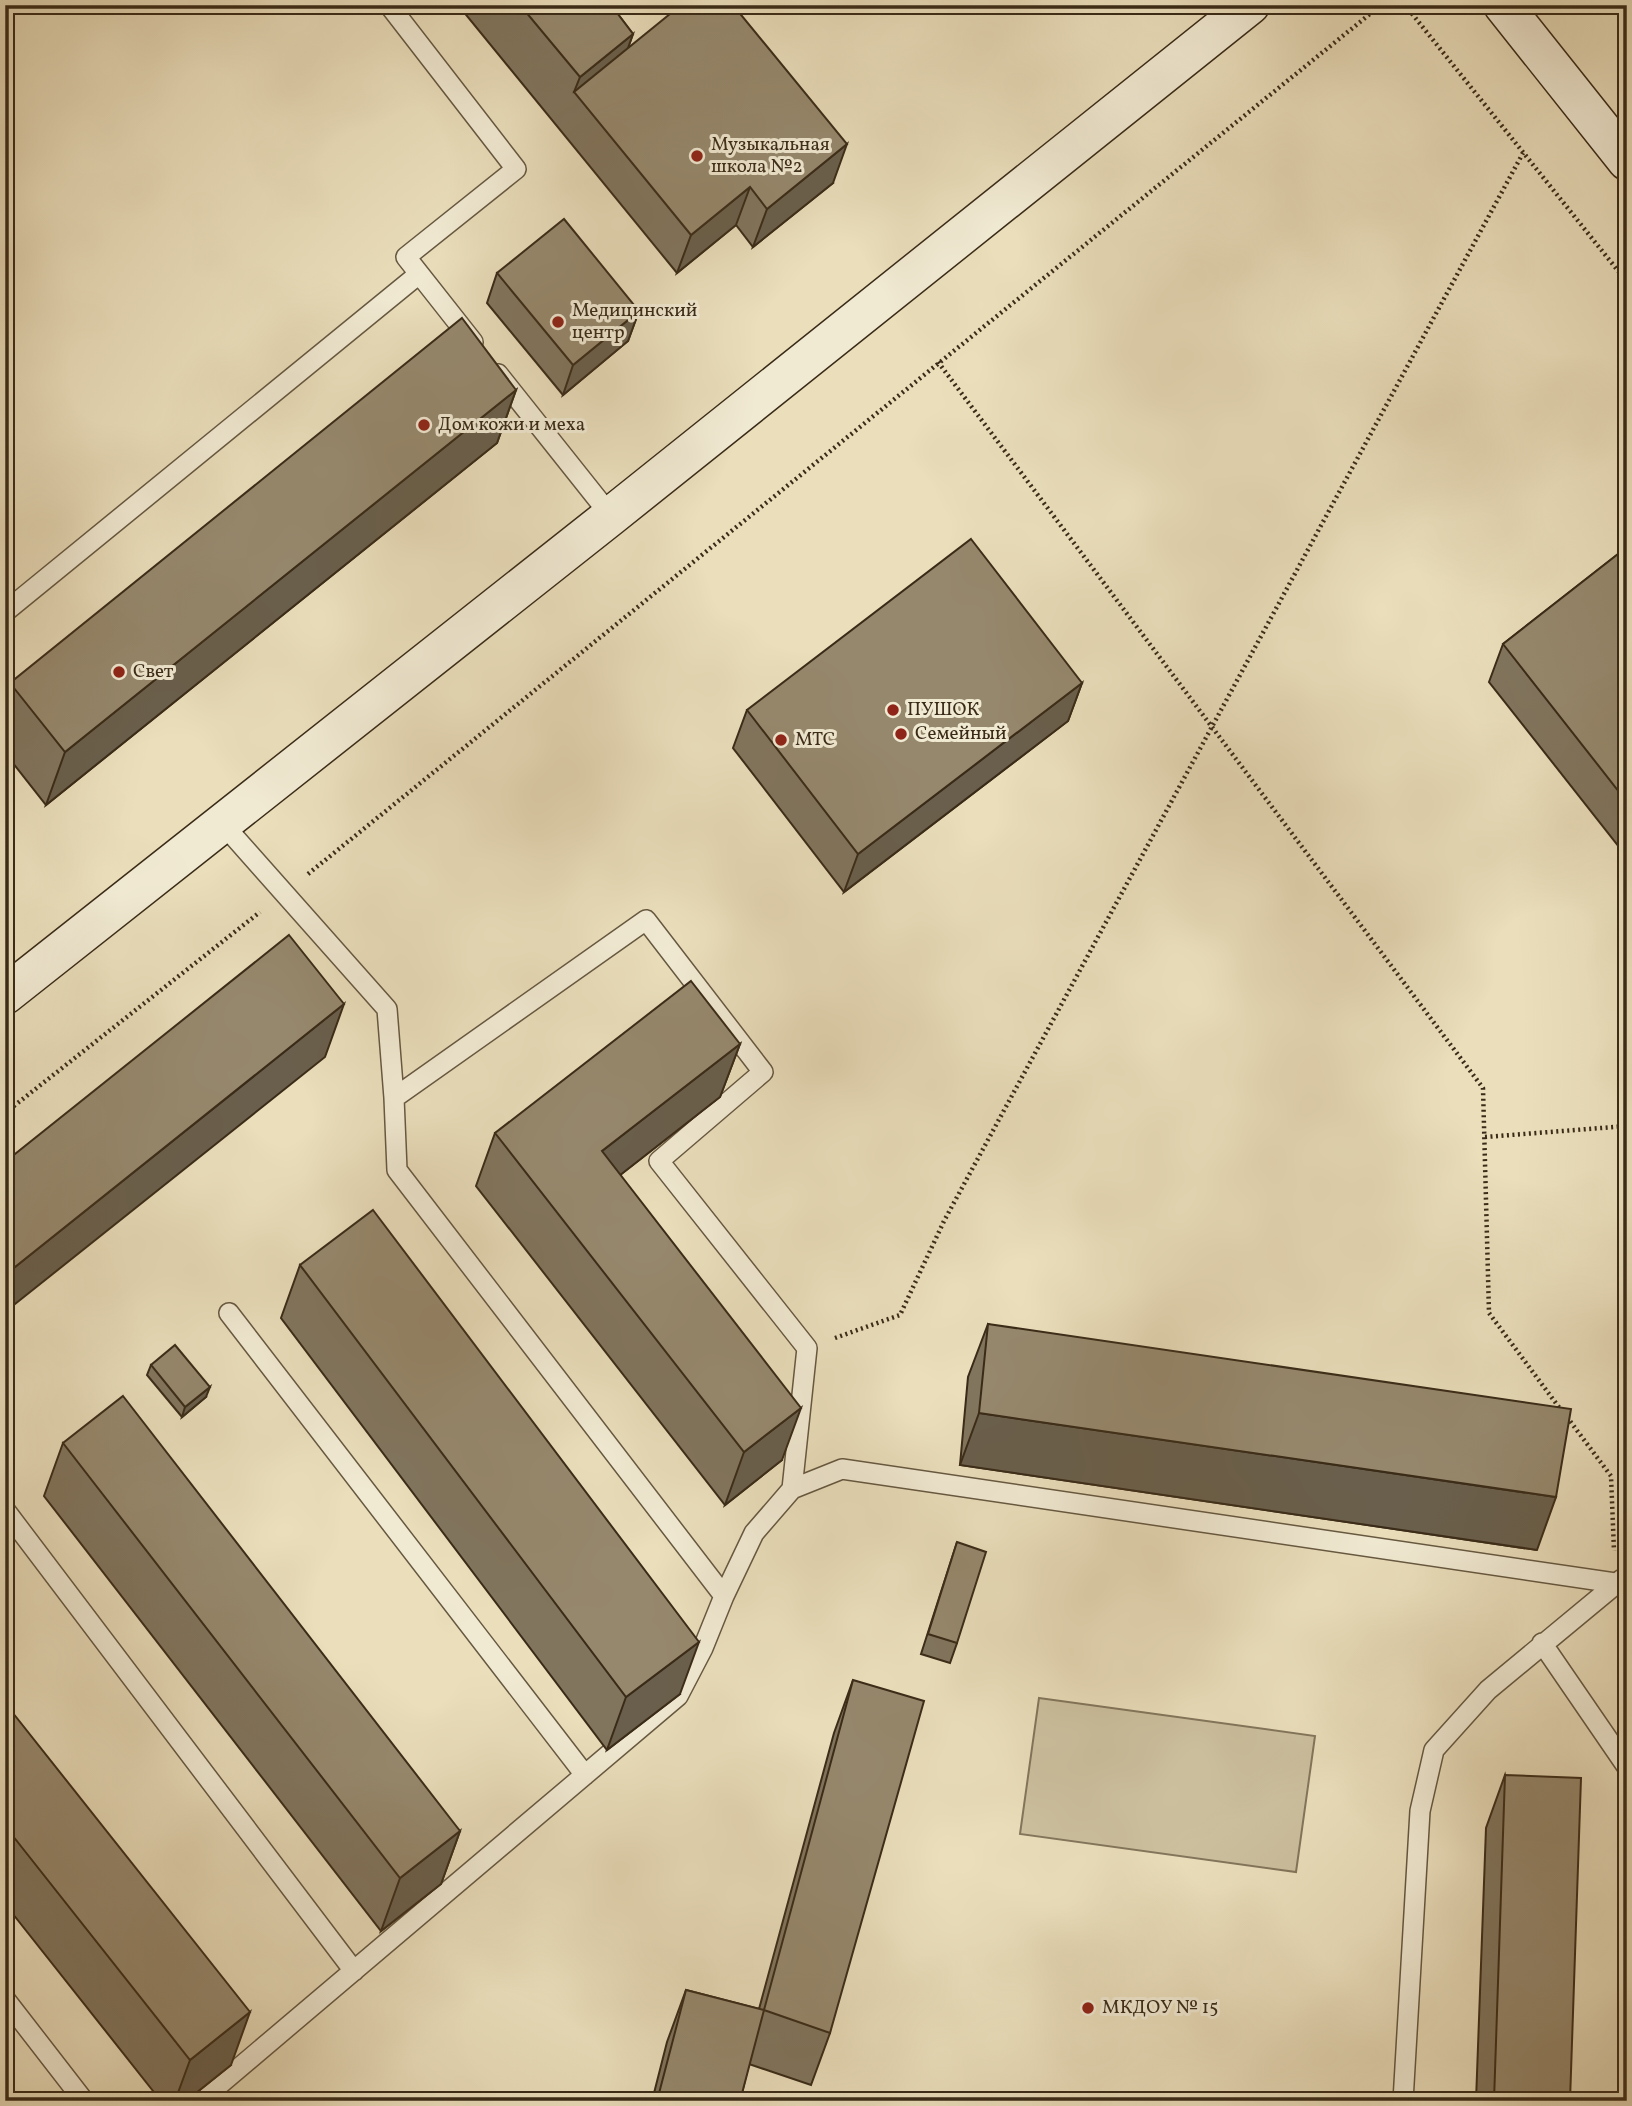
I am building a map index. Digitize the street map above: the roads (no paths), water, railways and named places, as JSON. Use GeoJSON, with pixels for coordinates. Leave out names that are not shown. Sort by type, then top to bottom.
{"type":"FeatureCollection","features":[{"type":"Feature","properties":{"kind":"street"},"geometry":{"type":"LineString","coordinates":[[5,995],[611,516],[1250,5]]}},
{"type":"Feature","properties":{"kind":"street"},"geometry":{"type":"LineString","coordinates":[[1503,5],[1627,161]]}},
{"type":"Feature","properties":{"kind":"lane"},"geometry":{"type":"LineString","coordinates":[[389,5],[516,169],[406,257],[611,516]]}},
{"type":"Feature","properties":{"kind":"lane"},"geometry":{"type":"LineString","coordinates":[[5,612],[419,274]]}},
{"type":"Feature","properties":{"kind":"lane"},"geometry":{"type":"LineString","coordinates":[[222,823],[387,1009],[397,1170],[724,1597]]}},
{"type":"Feature","properties":{"kind":"lane"},"geometry":{"type":"LineString","coordinates":[[394,1098],[646,920],[763,1072],[659,1161],[807,1348],[792,1489]]}},
{"type":"Feature","properties":{"kind":"lane"},"geometry":{"type":"LineString","coordinates":[[229,1313],[584,1775]]}},
{"type":"Feature","properties":{"kind":"lane"},"geometry":{"type":"LineString","coordinates":[[200,2101],[678,1696],[754,1534],[792,1489],[842,1469],[1621,1580]]}},
{"type":"Feature","properties":{"kind":"lane"},"geometry":{"type":"LineString","coordinates":[[5,1510],[354,1971]]}},
{"type":"Feature","properties":{"kind":"lane"},"geometry":{"type":"LineString","coordinates":[[1403,2101],[1420,1811],[1434,1750],[1488,1690],[1621,1580]]}},
{"type":"Feature","properties":{"kind":"lane"},"geometry":{"type":"LineString","coordinates":[[1542,1643],[1627,1767]]}},
{"type":"Feature","properties":{"kind":"lane"},"geometry":{"type":"LineString","coordinates":[[5,1999],[84,2101]]}},
{"type":"Feature","properties":{"kind":"place","name":"Музыкальная школа №2"},"geometry":{"type":"Point","coordinates":[697,156]}},
{"type":"Feature","properties":{"kind":"place","name":"Медицинский центр"},"geometry":{"type":"Point","coordinates":[558,322]}},
{"type":"Feature","properties":{"kind":"place","name":"Дом кожи и меха"},"geometry":{"type":"Point","coordinates":[424,425]}},
{"type":"Feature","properties":{"kind":"place","name":"Свет"},"geometry":{"type":"Point","coordinates":[119,672]}},
{"type":"Feature","properties":{"kind":"place","name":"ПУШОК"},"geometry":{"type":"Point","coordinates":[893,710]}},
{"type":"Feature","properties":{"kind":"place","name":"Семейный"},"geometry":{"type":"Point","coordinates":[901,734]}},
{"type":"Feature","properties":{"kind":"place","name":"МТС"},"geometry":{"type":"Point","coordinates":[781,740]}},
{"type":"Feature","properties":{"kind":"place","name":"МКДОУ № 15"},"geometry":{"type":"Point","coordinates":[1088,2008]}}]}
